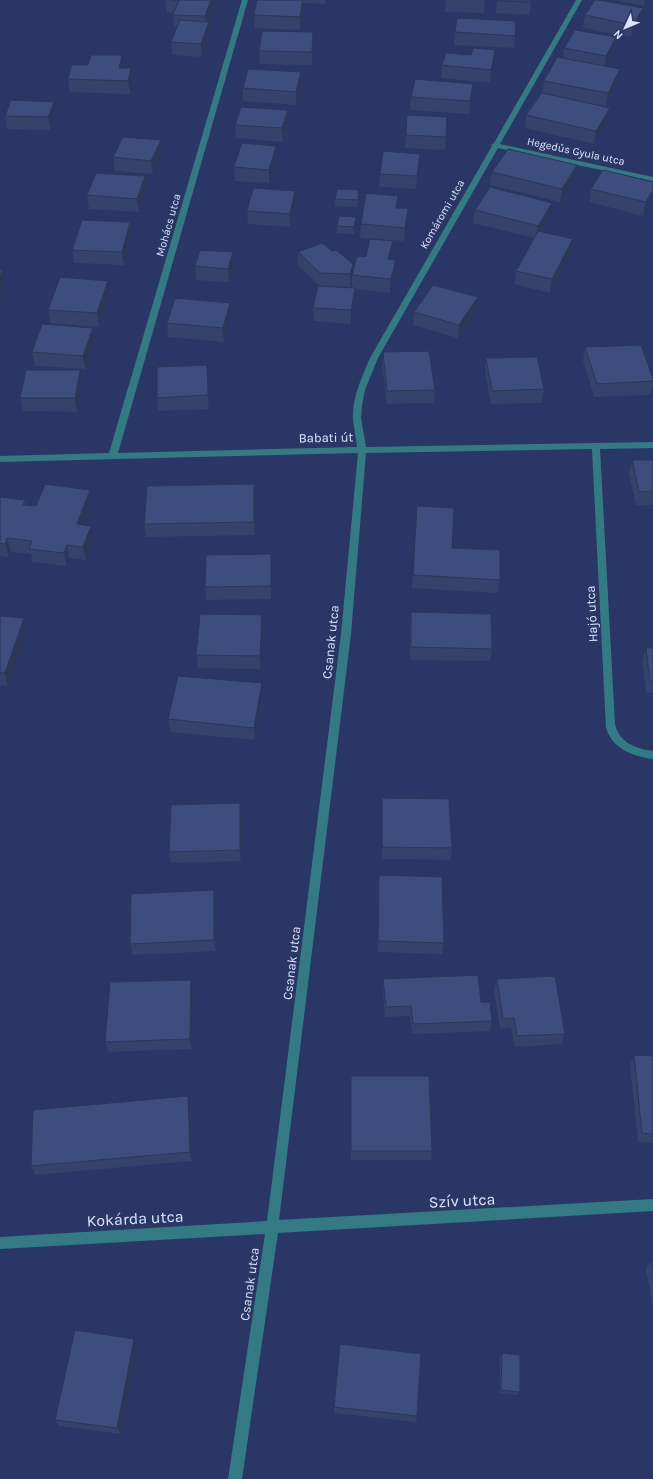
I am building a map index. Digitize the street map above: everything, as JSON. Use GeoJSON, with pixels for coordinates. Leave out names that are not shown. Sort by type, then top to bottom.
{"type":"FeatureCollection","features":[{"type":"Feature","properties":{"kind":"street","name":"Mohács utca"},"geometry":{"type":"LineString","coordinates":[[112,455],[245,0]]}},
{"type":"Feature","properties":{"kind":"street","name":"Komáromi utca"},"geometry":{"type":"LineString","coordinates":[[362,450],[357,418],[361,390],[367,372],[494,145],[579,0]]}},
{"type":"Feature","properties":{"kind":"street","name":"Hegedűs Gyula utca"},"geometry":{"type":"LineString","coordinates":[[494,145],[653,179]]}},
{"type":"Feature","properties":{"kind":"street","name":"Babati út"},"geometry":{"type":"LineString","coordinates":[[0,459],[112,455],[653,445]]}},
{"type":"Feature","properties":{"kind":"street","name":"Hajó utca"},"geometry":{"type":"LineString","coordinates":[[596,446],[609,708],[612,733],[622,745],[635,753],[653,755]]}},
{"type":"Feature","properties":{"kind":"street","name":"Csanak utca"},"geometry":{"type":"LineString","coordinates":[[235,1479],[272,1228],[346,634],[362,450]]}},
{"type":"Feature","properties":{"kind":"street","name":"Szív utca"},"geometry":{"type":"LineString","coordinates":[[272,1228],[653,1206]]}},
{"type":"Feature","properties":{"kind":"street","name":"Kokárda utca"},"geometry":{"type":"LineString","coordinates":[[0,1243],[272,1228]]}},
{"type":"Feature","properties":{"kind":"building"},"geometry":{"type":"Polygon","coordinates":[[[179,0],[211,0],[205,16],[173,15],[179,0]]]}},
{"type":"Feature","properties":{"kind":"building"},"geometry":{"type":"Polygon","coordinates":[[[257,0],[303,0],[300,17],[254,15],[257,0]]]}},
{"type":"Feature","properties":{"kind":"building"},"geometry":{"type":"Polygon","coordinates":[[[531,0],[531,2],[497,1],[531,0]]]}},
{"type":"Feature","properties":{"kind":"building"},"geometry":{"type":"Polygon","coordinates":[[[595,0],[643,8],[633,25],[585,15],[595,0]]]}},
{"type":"Feature","properties":{"kind":"building"},"geometry":{"type":"Polygon","coordinates":[[[457,18],[516,21],[515,36],[455,32],[457,18]]]}},
{"type":"Feature","properties":{"kind":"building"},"geometry":{"type":"Polygon","coordinates":[[[180,20],[209,22],[201,44],[171,42],[180,20]]]}},
{"type":"Feature","properties":{"kind":"building"},"geometry":{"type":"Polygon","coordinates":[[[575,30],[616,37],[606,56],[564,48],[575,30]]]}},
{"type":"Feature","properties":{"kind":"building"},"geometry":{"type":"Polygon","coordinates":[[[262,31],[313,32],[312,52],[259,51],[262,31]]]}},
{"type":"Feature","properties":{"kind":"building"},"geometry":{"type":"Polygon","coordinates":[[[473,48],[495,50],[491,70],[442,65],[446,53],[471,55],[473,48]]]}},
{"type":"Feature","properties":{"kind":"building"},"geometry":{"type":"Polygon","coordinates":[[[91,55],[122,55],[119,68],[131,68],[128,81],[68,79],[72,65],[88,65],[91,55]]]}},
{"type":"Feature","properties":{"kind":"building"},"geometry":{"type":"Polygon","coordinates":[[[557,57],[620,69],[608,93],[544,81],[557,57]]]}},
{"type":"Feature","properties":{"kind":"building"},"geometry":{"type":"Polygon","coordinates":[[[248,69],[301,72],[296,92],[243,88],[248,69]]]}},
{"type":"Feature","properties":{"kind":"building"},"geometry":{"type":"Polygon","coordinates":[[[415,79],[473,84],[470,101],[411,97],[415,79]]]}},
{"type":"Feature","properties":{"kind":"building"},"geometry":{"type":"Polygon","coordinates":[[[542,93],[610,108],[596,131],[526,115],[542,93]]]}},
{"type":"Feature","properties":{"kind":"building"},"geometry":{"type":"Polygon","coordinates":[[[11,100],[54,102],[48,117],[5,116],[11,100]]]}},
{"type":"Feature","properties":{"kind":"building"},"geometry":{"type":"Polygon","coordinates":[[[241,107],[288,110],[282,128],[235,125],[241,107]]]}},
{"type":"Feature","properties":{"kind":"building"},"geometry":{"type":"Polygon","coordinates":[[[407,115],[447,117],[446,137],[406,135],[407,115]]]}},
{"type":"Feature","properties":{"kind":"building"},"geometry":{"type":"Polygon","coordinates":[[[123,137],[161,140],[151,161],[113,157],[123,137]]]}},
{"type":"Feature","properties":{"kind":"building"},"geometry":{"type":"Polygon","coordinates":[[[242,143],[276,146],[269,170],[234,167],[242,143]]]}},
{"type":"Feature","properties":{"kind":"building"},"geometry":{"type":"Polygon","coordinates":[[[508,149],[577,165],[562,189],[492,172],[508,149]]]}},
{"type":"Feature","properties":{"kind":"building"},"geometry":{"type":"Polygon","coordinates":[[[383,151],[420,154],[417,176],[380,174],[383,151]]]}},
{"type":"Feature","properties":{"kind":"building"},"geometry":{"type":"Polygon","coordinates":[[[603,170],[653,182],[653,190],[646,202],[591,189],[603,170]]]}},
{"type":"Feature","properties":{"kind":"building"},"geometry":{"type":"Polygon","coordinates":[[[96,173],[145,176],[137,199],[87,195],[96,173]]]}},
{"type":"Feature","properties":{"kind":"building"},"geometry":{"type":"Polygon","coordinates":[[[490,187],[552,203],[538,226],[475,210],[490,187]]]}},
{"type":"Feature","properties":{"kind":"building"},"geometry":{"type":"Polygon","coordinates":[[[253,188],[295,191],[290,214],[247,211],[253,188]]]}},
{"type":"Feature","properties":{"kind":"building"},"geometry":{"type":"Polygon","coordinates":[[[337,189],[359,190],[358,200],[335,199],[337,189]]]}},
{"type":"Feature","properties":{"kind":"building"},"geometry":{"type":"Polygon","coordinates":[[[366,193],[398,196],[396,208],[408,208],[405,228],[361,224],[366,193]]]}},
{"type":"Feature","properties":{"kind":"building"},"geometry":{"type":"Polygon","coordinates":[[[339,216],[356,217],[354,227],[337,226],[339,216]]]}},
{"type":"Feature","properties":{"kind":"building"},"geometry":{"type":"Polygon","coordinates":[[[82,220],[130,222],[122,252],[72,250],[82,220]]]}},
{"type":"Feature","properties":{"kind":"building"},"geometry":{"type":"Polygon","coordinates":[[[538,231],[573,239],[552,279],[516,271],[538,231]]]}},
{"type":"Feature","properties":{"kind":"building"},"geometry":{"type":"Polygon","coordinates":[[[370,239],[393,241],[388,259],[396,260],[391,279],[352,275],[357,256],[366,257],[370,239]]]}},
{"type":"Feature","properties":{"kind":"building"},"geometry":{"type":"Polygon","coordinates":[[[322,243],[332,251],[336,250],[353,264],[350,274],[320,273],[298,252],[322,243]]]}},
{"type":"Feature","properties":{"kind":"building"},"geometry":{"type":"Polygon","coordinates":[[[200,250],[233,252],[228,269],[195,266],[200,250]]]}},
{"type":"Feature","properties":{"kind":"building"},"geometry":{"type":"Polygon","coordinates":[[[0,270],[3,270],[0,278],[0,270]]]}},
{"type":"Feature","properties":{"kind":"building"},"geometry":{"type":"Polygon","coordinates":[[[60,277],[108,281],[97,313],[48,310],[60,277]]]}},
{"type":"Feature","properties":{"kind":"building"},"geometry":{"type":"Polygon","coordinates":[[[433,285],[478,297],[459,325],[414,312],[433,285]]]}},
{"type":"Feature","properties":{"kind":"building"},"geometry":{"type":"Polygon","coordinates":[[[318,286],[355,288],[351,310],[313,308],[318,286]]]}},
{"type":"Feature","properties":{"kind":"building"},"geometry":{"type":"Polygon","coordinates":[[[175,298],[230,303],[223,328],[167,323],[175,298]]]}},
{"type":"Feature","properties":{"kind":"building"},"geometry":{"type":"Polygon","coordinates":[[[42,324],[93,328],[83,356],[32,352],[42,324]]]}},
{"type":"Feature","properties":{"kind":"building"},"geometry":{"type":"Polygon","coordinates":[[[641,345],[653,381],[597,384],[585,347],[641,345]]]}},
{"type":"Feature","properties":{"kind":"building"},"geometry":{"type":"Polygon","coordinates":[[[429,351],[435,390],[387,391],[383,352],[429,351]]]}},
{"type":"Feature","properties":{"kind":"building"},"geometry":{"type":"Polygon","coordinates":[[[537,357],[544,389],[492,391],[486,358],[537,357]]]}},
{"type":"Feature","properties":{"kind":"building"},"geometry":{"type":"Polygon","coordinates":[[[207,365],[208,395],[157,398],[157,367],[207,365]]]}},
{"type":"Feature","properties":{"kind":"building"},"geometry":{"type":"Polygon","coordinates":[[[26,370],[80,370],[75,398],[20,398],[26,370]]]}},
{"type":"Feature","properties":{"kind":"building"},"geometry":{"type":"Polygon","coordinates":[[[632,460],[653,460],[653,491],[639,492],[632,460]]]}},
{"type":"Feature","properties":{"kind":"building"},"geometry":{"type":"Polygon","coordinates":[[[45,484],[90,490],[77,524],[91,526],[83,547],[67,545],[64,553],[29,549],[32,541],[7,538],[5,544],[0,543],[0,497],[25,500],[23,505],[36,506],[45,484]]]}},
{"type":"Feature","properties":{"kind":"building"},"geometry":{"type":"Polygon","coordinates":[[[254,484],[254,522],[144,524],[147,486],[254,484]]]}},
{"type":"Feature","properties":{"kind":"building"},"geometry":{"type":"Polygon","coordinates":[[[417,506],[454,508],[452,548],[500,550],[500,580],[413,575],[417,506]]]}},
{"type":"Feature","properties":{"kind":"building"},"geometry":{"type":"Polygon","coordinates":[[[271,554],[271,586],[205,587],[206,555],[271,554]]]}},
{"type":"Feature","properties":{"kind":"building"},"geometry":{"type":"Polygon","coordinates":[[[411,612],[491,614],[492,649],[411,647],[411,612]]]}},
{"type":"Feature","properties":{"kind":"building"},"geometry":{"type":"Polygon","coordinates":[[[200,614],[262,615],[260,656],[196,655],[200,614]]]}},
{"type":"Feature","properties":{"kind":"building"},"geometry":{"type":"Polygon","coordinates":[[[0,616],[24,618],[5,673],[0,673],[0,616]]]}},
{"type":"Feature","properties":{"kind":"building"},"geometry":{"type":"Polygon","coordinates":[[[646,648],[653,648],[653,681],[650,681],[646,648]]]}},
{"type":"Feature","properties":{"kind":"building"},"geometry":{"type":"Polygon","coordinates":[[[178,676],[262,683],[254,728],[168,719],[178,676]]]}},
{"type":"Feature","properties":{"kind":"building"},"geometry":{"type":"Polygon","coordinates":[[[382,798],[449,799],[452,848],[382,847],[382,798]]]}},
{"type":"Feature","properties":{"kind":"building"},"geometry":{"type":"Polygon","coordinates":[[[240,803],[240,850],[169,852],[171,805],[240,803]]]}},
{"type":"Feature","properties":{"kind":"building"},"geometry":{"type":"Polygon","coordinates":[[[379,875],[442,877],[444,943],[378,941],[379,875]]]}},
{"type":"Feature","properties":{"kind":"building"},"geometry":{"type":"Polygon","coordinates":[[[214,890],[214,940],[130,944],[131,894],[214,890]]]}},
{"type":"Feature","properties":{"kind":"building"},"geometry":{"type":"Polygon","coordinates":[[[478,975],[481,1002],[490,1002],[492,1021],[413,1024],[411,1006],[386,1007],[383,979],[478,975]]]}},
{"type":"Feature","properties":{"kind":"building"},"geometry":{"type":"Polygon","coordinates":[[[555,976],[565,1034],[517,1036],[514,1018],[503,1019],[497,979],[555,976]]]}},
{"type":"Feature","properties":{"kind":"building"},"geometry":{"type":"Polygon","coordinates":[[[191,980],[190,1039],[105,1042],[110,982],[191,980]]]}},
{"type":"Feature","properties":{"kind":"building"},"geometry":{"type":"Polygon","coordinates":[[[634,1055],[653,1056],[653,1134],[642,1133],[634,1055]]]}},
{"type":"Feature","properties":{"kind":"building"},"geometry":{"type":"Polygon","coordinates":[[[351,1076],[429,1076],[432,1151],[351,1151],[351,1076]]]}},
{"type":"Feature","properties":{"kind":"building"},"geometry":{"type":"Polygon","coordinates":[[[188,1096],[190,1152],[31,1166],[33,1110],[188,1096]]]}},
{"type":"Feature","properties":{"kind":"building"},"geometry":{"type":"Polygon","coordinates":[[[75,1330],[134,1339],[117,1428],[55,1420],[75,1330]]]}},
{"type":"Feature","properties":{"kind":"building"},"geometry":{"type":"Polygon","coordinates":[[[340,1344],[421,1354],[417,1416],[334,1407],[340,1344]]]}},
{"type":"Feature","properties":{"kind":"building"},"geometry":{"type":"Polygon","coordinates":[[[502,1353],[520,1355],[520,1392],[501,1390],[502,1353]]]}}]}
